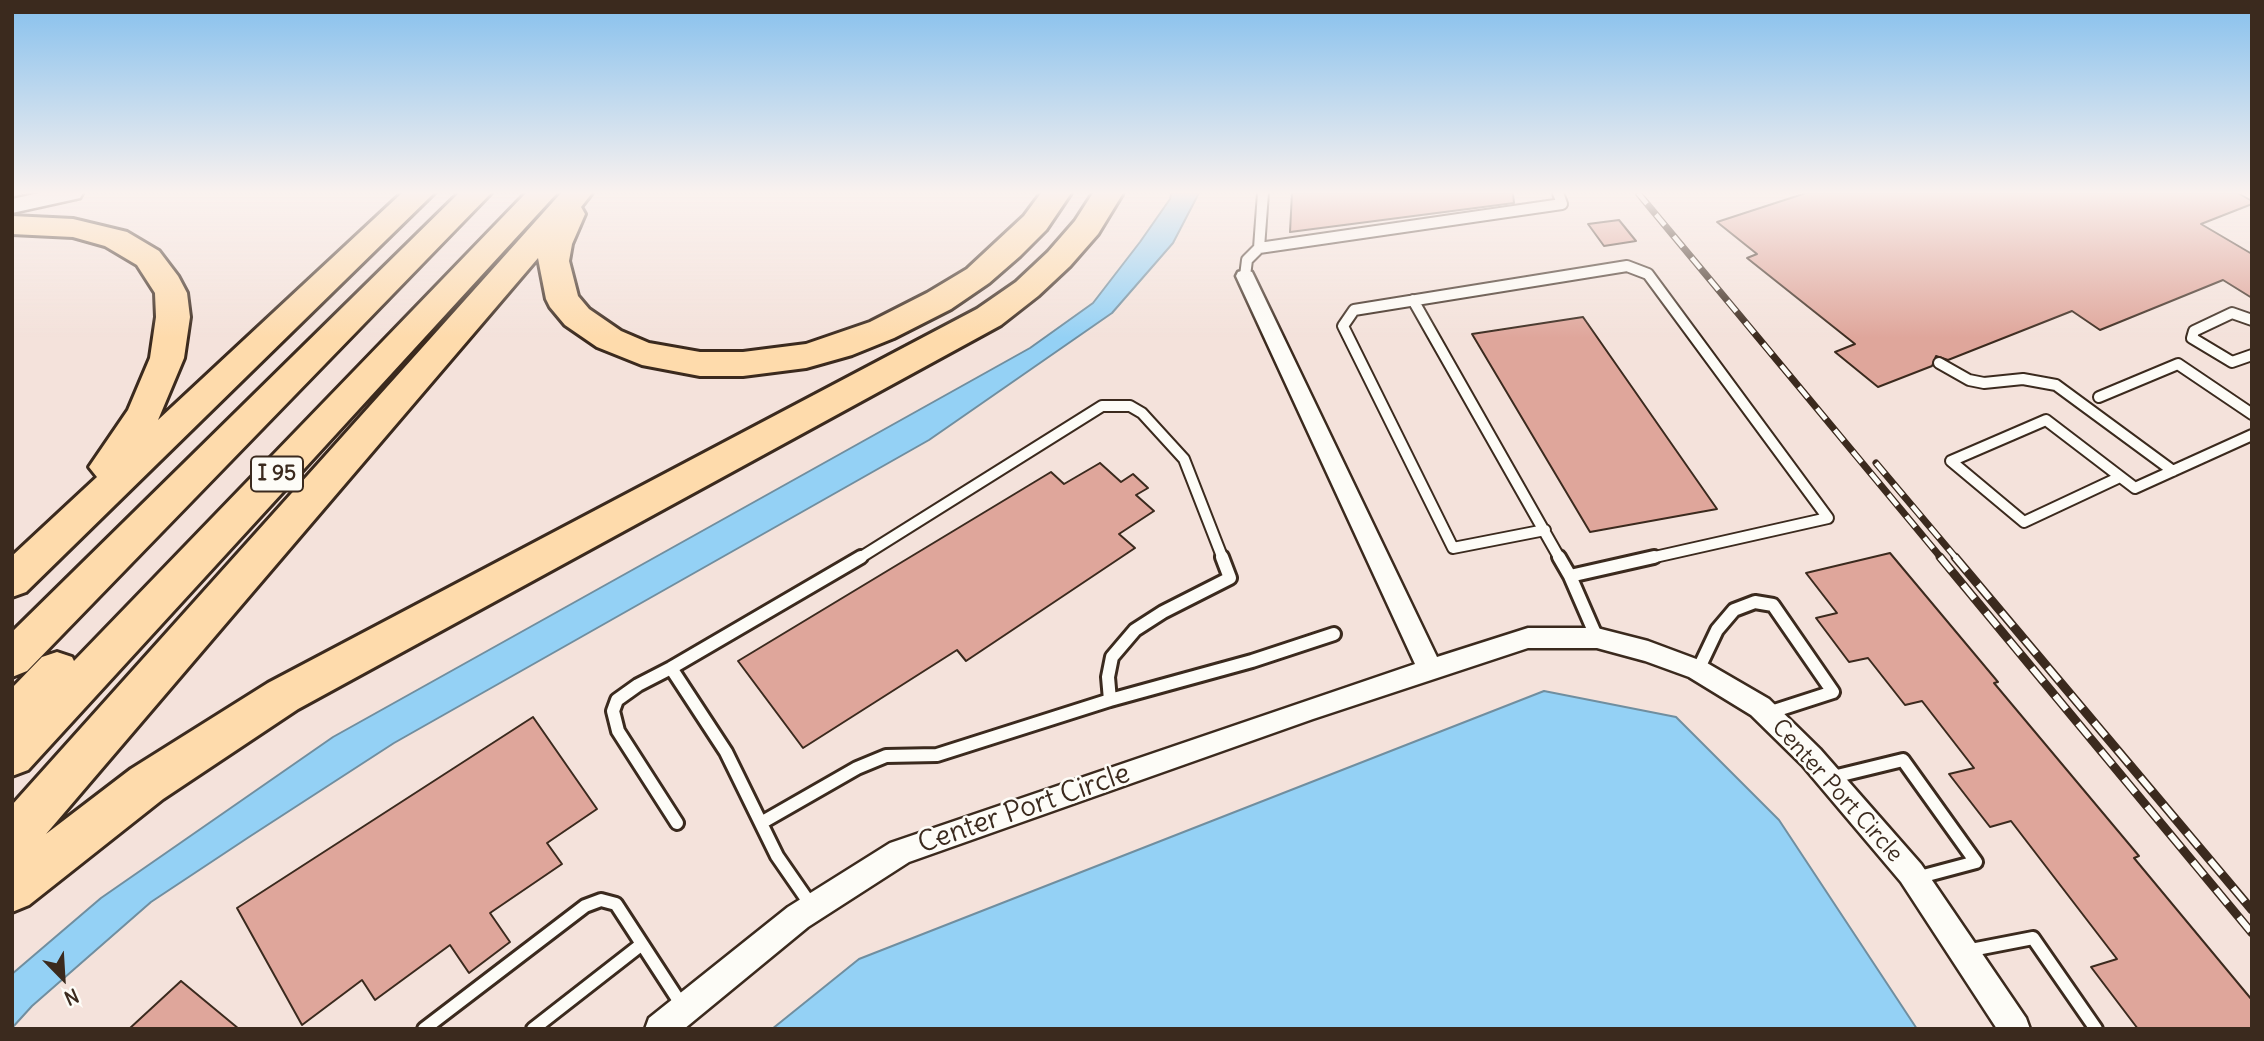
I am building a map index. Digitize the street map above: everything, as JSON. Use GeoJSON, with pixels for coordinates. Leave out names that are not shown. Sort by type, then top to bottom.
{"type":"FeatureCollection","features":[{"type":"Feature","properties":{"kind":"highway"},"geometry":{"type":"LineString","coordinates":[[12,571],[85,497],[135,429],[152,400],[165,365],[173,317],[167,283],[156,266],[121,242]]}},
{"type":"Feature","properties":{"kind":"highway"},"geometry":{"type":"LineString","coordinates":[[12,581],[367,242]]}},
{"type":"Feature","properties":{"kind":"highway"},"geometry":{"type":"LineString","coordinates":[[12,624],[402,242]]}},
{"type":"Feature","properties":{"kind":"highway"},"geometry":{"type":"LineString","coordinates":[[12,659],[427,242]]}},
{"type":"Feature","properties":{"kind":"highway"},"geometry":{"type":"LineString","coordinates":[[12,717],[469,242]]}},
{"type":"Feature","properties":{"kind":"highway","name":"I 95"},"geometry":{"type":"LineString","coordinates":[[12,756],[495,242]]}},
{"type":"Feature","properties":{"kind":"highway"},"geometry":{"type":"LineString","coordinates":[[12,839],[534,242]]}},
{"type":"Feature","properties":{"kind":"highway"},"geometry":{"type":"LineString","coordinates":[[558,242],[554,253],[555,280],[562,299],[569,309],[595,331],[642,353],[680,361],[723,365],[764,363],[806,356],[862,339],[960,288],[995,262],[1016,242]]}},
{"type":"Feature","properties":{"kind":"highway"},"geometry":{"type":"LineString","coordinates":[[12,889],[147,785],[272,702],[989,317],[1027,289],[1074,242]]}},
{"type":"Feature","properties":{"kind":"street"},"geometry":{"type":"LineString","coordinates":[[1245,276],[1430,669]]}},
{"type":"Feature","properties":{"kind":"street","name":"Center Port Circle"},"geometry":{"type":"LineString","coordinates":[[660,1029],[813,908],[900,852],[1430,669],[1528,638],[1597,638],[1648,651],[1698,670],[1767,714],[1829,778],[1915,878],[2015,1029]]}},
{"type":"Feature","properties":{"kind":"lane"},"geometry":{"type":"LineString","coordinates":[[1259,242],[1259,248]]}},
{"type":"Feature","properties":{"kind":"lane"},"geometry":{"type":"LineString","coordinates":[[1245,276],[1247,260],[1259,248],[1303,242]]}},
{"type":"Feature","properties":{"kind":"lane"},"geometry":{"type":"LineString","coordinates":[[1545,530],[1453,548],[1343,326],[1354,310],[1628,267],[1648,274],[1828,518],[1570,576]]}},
{"type":"Feature","properties":{"kind":"lane"},"geometry":{"type":"LineString","coordinates":[[1413,300],[1545,530],[1570,576],[1597,638]]}},
{"type":"Feature","properties":{"kind":"lane"},"geometry":{"type":"LineString","coordinates":[[2252,320],[2232,313],[2194,331],[2192,338],[2232,362],[2252,355]]}},
{"type":"Feature","properties":{"kind":"lane"},"geometry":{"type":"LineString","coordinates":[[1939,363],[1952,373],[1976,382],[2023,379],[2056,385],[2173,471]]}},
{"type":"Feature","properties":{"kind":"lane"},"geometry":{"type":"LineString","coordinates":[[2099,397],[2178,364],[2252,414]]}},
{"type":"Feature","properties":{"kind":"lane"},"geometry":{"type":"LineString","coordinates":[[677,823],[618,731],[613,711],[617,700],[895,537],[1102,406],[1129,406],[1142,412],[1184,459],[1230,578],[1163,612],[1135,630],[1112,657],[1108,677],[1110,700]]}},
{"type":"Feature","properties":{"kind":"lane"},"geometry":{"type":"LineString","coordinates":[[2120,477],[2024,522],[1951,461],[2046,420],[2135,488],[2252,435]]}},
{"type":"Feature","properties":{"kind":"lane"},"geometry":{"type":"LineString","coordinates":[[1698,670],[1717,630],[1734,610],[1755,602],[1773,605],[1833,692],[1767,714]]}},
{"type":"Feature","properties":{"kind":"lane"},"geometry":{"type":"LineString","coordinates":[[761,823],[857,768],[886,756],[937,755],[1110,700],[1252,661],[1334,634]]}},
{"type":"Feature","properties":{"kind":"lane"},"geometry":{"type":"LineString","coordinates":[[671,668],[726,752],[777,856],[813,908]]}},
{"type":"Feature","properties":{"kind":"lane"},"geometry":{"type":"LineString","coordinates":[[1829,778],[1903,760],[1976,862],[1915,878]]}},
{"type":"Feature","properties":{"kind":"lane"},"geometry":{"type":"LineString","coordinates":[[424,1029],[585,906],[601,900],[616,904],[685,1009]]}},
{"type":"Feature","properties":{"kind":"lane"},"geometry":{"type":"LineString","coordinates":[[1964,952],[2033,938],[2096,1029]]}},
{"type":"Feature","properties":{"kind":"lane"},"geometry":{"type":"LineString","coordinates":[[533,1029],[642,944]]}},
{"type":"Feature","properties":{"kind":"water"},"geometry":{"type":"Polygon","coordinates":[[[1140,242],[1174,242],[1112,313],[929,440],[394,743],[249,837],[151,902],[32,1006],[12,1028],[12,974],[101,898],[333,737],[1030,348],[1093,303],[1140,242]]]}},
{"type":"Feature","properties":{"kind":"water"},"geometry":{"type":"Polygon","coordinates":[[[1544,691],[1676,717],[1779,820],[1917,1029],[772,1029],[859,959],[1544,691]]]}},
{"type":"Feature","properties":{"kind":"building"},"geometry":{"type":"Polygon","coordinates":[[[1601,242],[1632,242],[1604,246],[1601,242]]]}},
{"type":"Feature","properties":{"kind":"building"},"geometry":{"type":"Polygon","coordinates":[[[1741,242],[2231,242],[2252,254],[2252,298],[2223,280],[2100,330],[2072,311],[1948,360],[1936,356],[1932,366],[1878,387],[1835,352],[1855,344],[1747,258],[1757,254],[1741,242]]]}},
{"type":"Feature","properties":{"kind":"building"},"geometry":{"type":"Polygon","coordinates":[[[1583,317],[1717,509],[1590,532],[1472,334],[1583,317]]]}},
{"type":"Feature","properties":{"kind":"building"},"geometry":{"type":"Polygon","coordinates":[[[1100,463],[1121,482],[1133,474],[1148,488],[1136,495],[1154,511],[1119,534],[1135,548],[966,661],[957,650],[803,748],[738,661],[1051,472],[1064,484],[1100,463]]]}},
{"type":"Feature","properties":{"kind":"building"},"geometry":{"type":"Polygon","coordinates":[[[1890,553],[1998,682],[1994,683],[2139,856],[2134,858],[2252,1000],[2252,1029],[2138,1029],[2091,967],[2117,959],[2011,821],[1990,827],[1949,774],[1974,768],[1922,701],[1905,705],[1868,658],[1849,662],[1816,618],[1837,613],[1806,573],[1890,553]]]}},
{"type":"Feature","properties":{"kind":"building"},"geometry":{"type":"Polygon","coordinates":[[[533,717],[597,809],[547,843],[562,864],[490,913],[510,942],[469,973],[450,945],[375,1000],[362,980],[302,1025],[237,908],[533,717]]]}},
{"type":"Feature","properties":{"kind":"building"},"geometry":{"type":"Polygon","coordinates":[[[181,981],[239,1029],[129,1029],[181,981]]]}},
{"type":"Feature","properties":{"kind":"railway"},"geometry":{"type":"LineString","coordinates":[[1678,242],[1942,559]]}},
{"type":"Feature","properties":{"kind":"railway"},"geometry":{"type":"LineString","coordinates":[[1876,463],[1957,559]]}},
{"type":"Feature","properties":{"kind":"railway"},"geometry":{"type":"LineString","coordinates":[[1940,557],[2252,933]]}},
{"type":"Feature","properties":{"kind":"railway"},"geometry":{"type":"LineString","coordinates":[[1955,557],[2252,910]]}}]}
